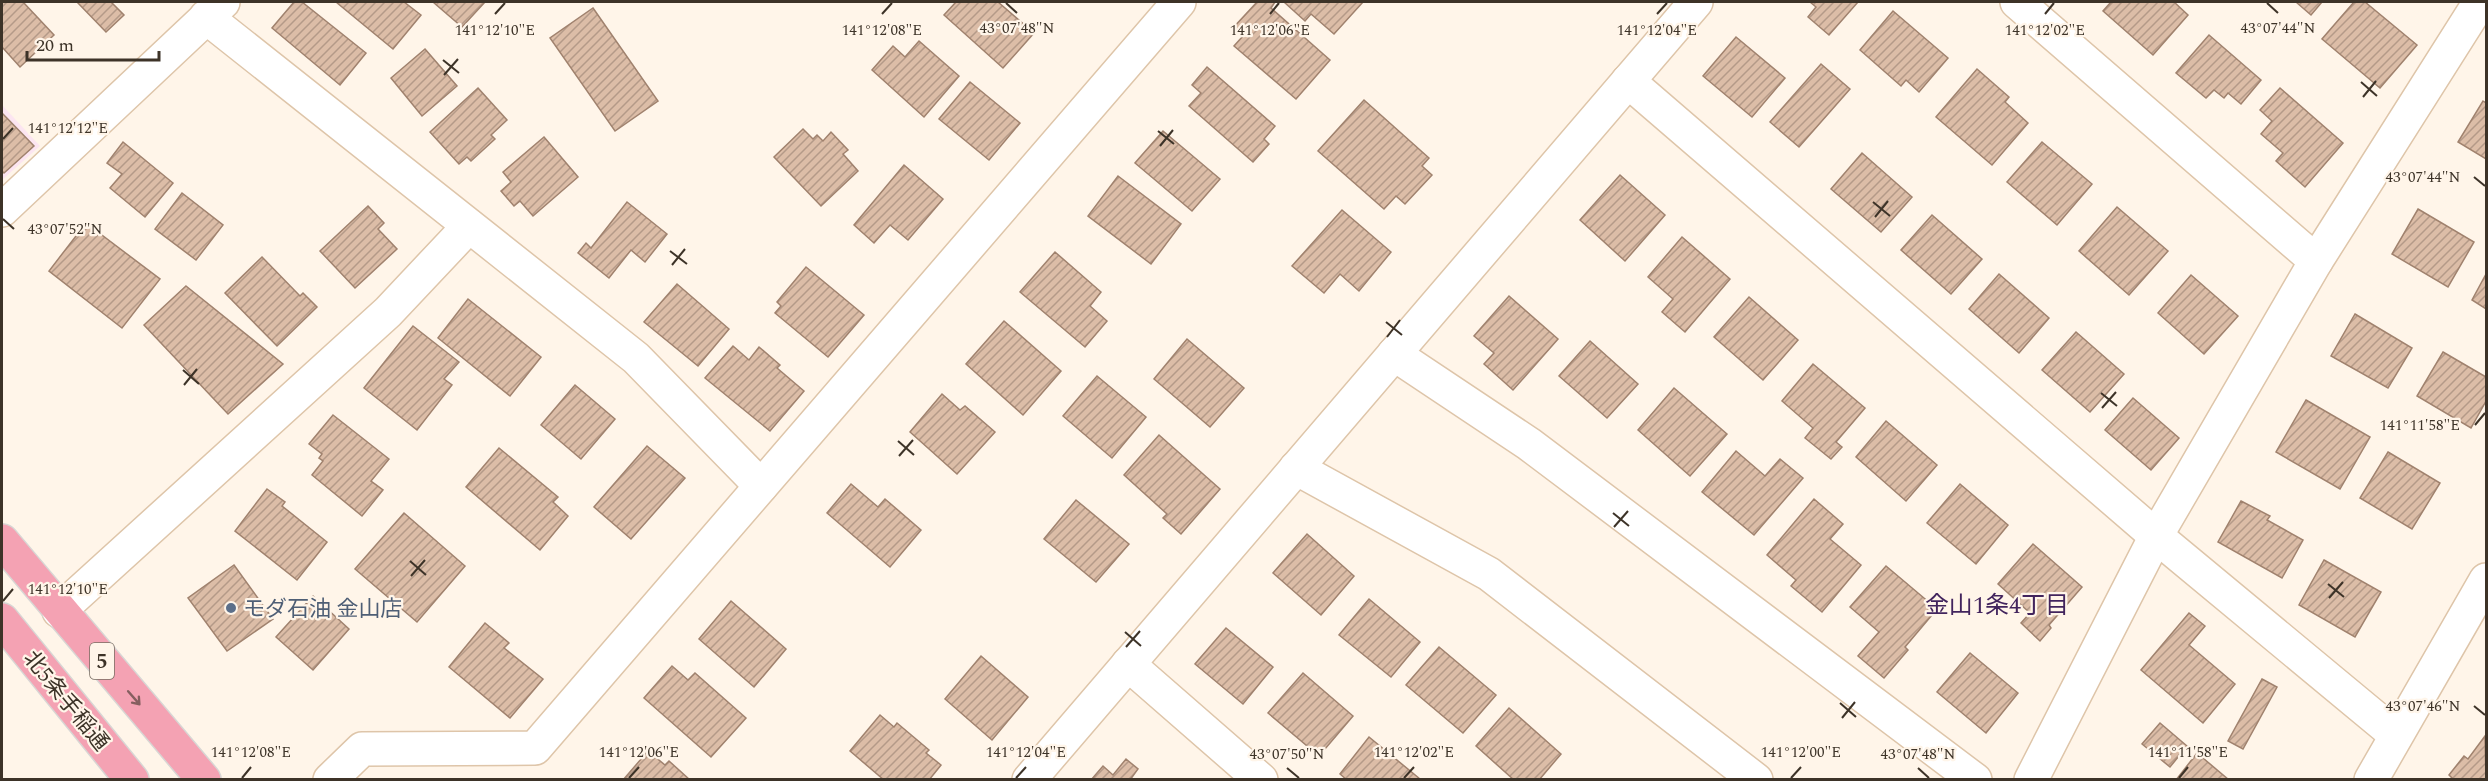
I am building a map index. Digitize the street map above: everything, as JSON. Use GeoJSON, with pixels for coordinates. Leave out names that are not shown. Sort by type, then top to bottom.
{"type":"FeatureCollection","features":[{"type":"Feature","properties":{"kind":"highway","name":"5"},"geometry":{"type":"LineString","coordinates":[[2,541],[204,780]]}},
{"type":"Feature","properties":{"kind":"highway","name":"北5条手稲通"},"geometry":{"type":"LineString","coordinates":[[2,620],[132,780]]}},
{"type":"Feature","properties":{"kind":"street"},"geometry":{"type":"LineString","coordinates":[[330,780],[362,749],[535,748],[1179,2]]}},
{"type":"Feature","properties":{"kind":"street"},"geometry":{"type":"LineString","coordinates":[[2017,2],[2316,261]]}},
{"type":"Feature","properties":{"kind":"street"},"geometry":{"type":"LineString","coordinates":[[2031,780],[2156,536],[2316,261],[2480,2]]}},
{"type":"Feature","properties":{"kind":"street"},"geometry":{"type":"LineString","coordinates":[[1029,780],[1628,81],[1682,6]]}},
{"type":"Feature","properties":{"kind":"street"},"geometry":{"type":"LineString","coordinates":[[2,210],[214,9],[469,226],[636,358],[761,486]]}},
{"type":"Feature","properties":{"kind":"street"},"geometry":{"type":"LineString","coordinates":[[1628,81],[2156,536],[2396,735]]}},
{"type":"Feature","properties":{"kind":"street"},"geometry":{"type":"LineString","coordinates":[[59,611],[388,312],[469,226]]}},
{"type":"Feature","properties":{"kind":"street"},"geometry":{"type":"LineString","coordinates":[[1394,354],[1529,444],[1975,780]]}},
{"type":"Feature","properties":{"kind":"street"},"geometry":{"type":"LineString","coordinates":[[1296,468],[1488,574],[1756,780]]}},
{"type":"Feature","properties":{"kind":"street"},"geometry":{"type":"LineString","coordinates":[[2371,780],[2486,581]]}},
{"type":"Feature","properties":{"kind":"street"},"geometry":{"type":"LineString","coordinates":[[1128,664],[1262,780]]}},
{"type":"Feature","properties":{"kind":"shaded area"},"geometry":{"type":"Polygon","coordinates":[[[2,105],[40,146],[2,180],[2,105]]]}},
{"type":"Feature","properties":{"kind":"building"},"geometry":{"type":"Polygon","coordinates":[[[2,2],[23,2],[54,35],[20,67],[2,47],[2,2]]]}},
{"type":"Feature","properties":{"kind":"building"},"geometry":{"type":"Polygon","coordinates":[[[77,2],[111,2],[124,15],[106,32],[77,2]]]}},
{"type":"Feature","properties":{"kind":"building"},"geometry":{"type":"Polygon","coordinates":[[[294,2],[302,2],[366,53],[340,85],[272,28],[294,2]]]}},
{"type":"Feature","properties":{"kind":"building"},"geometry":{"type":"Polygon","coordinates":[[[336,2],[404,2],[421,15],[393,49],[336,2]]]}},
{"type":"Feature","properties":{"kind":"building"},"geometry":{"type":"Polygon","coordinates":[[[433,2],[485,2],[462,27],[433,2]]]}},
{"type":"Feature","properties":{"kind":"building"},"geometry":{"type":"Polygon","coordinates":[[[956,2],[998,2],[1034,33],[1003,68],[944,15],[956,2]]]}},
{"type":"Feature","properties":{"kind":"building"},"geometry":{"type":"Polygon","coordinates":[[[1257,2],[1275,2],[1271,8],[1330,60],[1296,99],[1234,46],[1243,36],[1233,28],[1257,2]]]}},
{"type":"Feature","properties":{"kind":"building"},"geometry":{"type":"Polygon","coordinates":[[[1284,2],[1363,2],[1334,34],[1311,14],[1305,21],[1284,2]]]}},
{"type":"Feature","properties":{"kind":"building"},"geometry":{"type":"Polygon","coordinates":[[[1810,2],[1858,2],[1829,35],[1808,17],[1816,7],[1810,2]]]}},
{"type":"Feature","properties":{"kind":"building"},"geometry":{"type":"Polygon","coordinates":[[[2111,2],[2174,2],[2188,15],[2153,55],[2103,11],[2111,2]]]}},
{"type":"Feature","properties":{"kind":"building"},"geometry":{"type":"Polygon","coordinates":[[[2296,2],[2322,2],[2311,15],[2296,2]]]}},
{"type":"Feature","properties":{"kind":"building"},"geometry":{"type":"Polygon","coordinates":[[[2354,2],[2365,2],[2417,45],[2380,88],[2322,39],[2354,2]]]}},
{"type":"Feature","properties":{"kind":"building"},"geometry":{"type":"Polygon","coordinates":[[[593,8],[658,101],[615,131],[550,38],[593,8]]]}},
{"type":"Feature","properties":{"kind":"building"},"geometry":{"type":"Polygon","coordinates":[[[1893,11],[1948,58],[1919,92],[1906,80],[1901,86],[1860,50],[1893,11]]]}},
{"type":"Feature","properties":{"kind":"building"},"geometry":{"type":"Polygon","coordinates":[[[2209,35],[2261,80],[2241,104],[2228,93],[2224,98],[2214,90],[2206,98],[2176,73],[2209,35]]]}},
{"type":"Feature","properties":{"kind":"building"},"geometry":{"type":"Polygon","coordinates":[[[1736,37],[1785,78],[1752,117],[1703,76],[1736,37]]]}},
{"type":"Feature","properties":{"kind":"building"},"geometry":{"type":"Polygon","coordinates":[[[919,41],[959,76],[924,117],[872,70],[893,46],[905,57],[919,41]]]}},
{"type":"Feature","properties":{"kind":"building"},"geometry":{"type":"Polygon","coordinates":[[[425,49],[457,86],[422,116],[391,78],[425,49]]]}},
{"type":"Feature","properties":{"kind":"building"},"geometry":{"type":"Polygon","coordinates":[[[1821,64],[1850,89],[1799,147],[1770,122],[1821,64]]]}},
{"type":"Feature","properties":{"kind":"building"},"geometry":{"type":"Polygon","coordinates":[[[1207,67],[1275,126],[1264,139],[1269,144],[1253,162],[1189,106],[1201,93],[1192,85],[1207,67]]]}},
{"type":"Feature","properties":{"kind":"building"},"geometry":{"type":"Polygon","coordinates":[[[1977,69],[2009,97],[2005,102],[2028,123],[1992,165],[1936,117],[1977,69]]]}},
{"type":"Feature","properties":{"kind":"building"},"geometry":{"type":"Polygon","coordinates":[[[970,82],[1020,123],[989,160],[939,119],[970,82]]]}},
{"type":"Feature","properties":{"kind":"building"},"geometry":{"type":"Polygon","coordinates":[[[478,88],[507,120],[491,135],[495,139],[471,161],[467,157],[459,164],[430,132],[478,88]]]}},
{"type":"Feature","properties":{"kind":"building"},"geometry":{"type":"Polygon","coordinates":[[[2280,88],[2343,143],[2305,187],[2276,161],[2283,153],[2261,134],[2272,121],[2260,110],[2280,88]]]}},
{"type":"Feature","properties":{"kind":"building"},"geometry":{"type":"Polygon","coordinates":[[[1364,100],[1429,158],[1422,166],[1432,175],[1405,204],[1396,196],[1384,209],[1318,151],[1364,100]]]}},
{"type":"Feature","properties":{"kind":"building"},"geometry":{"type":"Polygon","coordinates":[[[2483,101],[2486,103],[2486,159],[2458,142],[2483,101]]]}},
{"type":"Feature","properties":{"kind":"building"},"geometry":{"type":"Polygon","coordinates":[[[2,113],[34,146],[4,173],[2,171],[2,113]]]}},
{"type":"Feature","properties":{"kind":"building"},"geometry":{"type":"Polygon","coordinates":[[[803,129],[813,139],[817,135],[823,141],[831,132],[848,150],[843,154],[858,171],[821,206],[774,157],[803,129]]]}},
{"type":"Feature","properties":{"kind":"building"},"geometry":{"type":"Polygon","coordinates":[[[1163,131],[1220,179],[1192,211],[1135,163],[1163,131]]]}},
{"type":"Feature","properties":{"kind":"building"},"geometry":{"type":"Polygon","coordinates":[[[544,137],[578,177],[533,216],[520,201],[514,206],[501,191],[511,182],[503,172],[544,137]]]}},
{"type":"Feature","properties":{"kind":"building"},"geometry":{"type":"Polygon","coordinates":[[[123,142],[173,183],[145,217],[110,188],[122,174],[107,163],[123,142]]]}},
{"type":"Feature","properties":{"kind":"building"},"geometry":{"type":"Polygon","coordinates":[[[2042,142],[2092,184],[2057,225],[2007,182],[2042,142]]]}},
{"type":"Feature","properties":{"kind":"building"},"geometry":{"type":"Polygon","coordinates":[[[1862,153],[1912,197],[1881,232],[1831,189],[1862,153]]]}},
{"type":"Feature","properties":{"kind":"building"},"geometry":{"type":"Polygon","coordinates":[[[904,165],[943,199],[908,240],[890,225],[874,243],[854,225],[904,165]]]}},
{"type":"Feature","properties":{"kind":"building"},"geometry":{"type":"Polygon","coordinates":[[[1620,175],[1665,215],[1625,261],[1580,220],[1620,175]]]}},
{"type":"Feature","properties":{"kind":"building"},"geometry":{"type":"Polygon","coordinates":[[[1118,176],[1181,224],[1151,264],[1088,216],[1118,176]]]}},
{"type":"Feature","properties":{"kind":"building"},"geometry":{"type":"Polygon","coordinates":[[[182,193],[223,225],[196,260],[155,229],[182,193]]]}},
{"type":"Feature","properties":{"kind":"building"},"geometry":{"type":"Polygon","coordinates":[[[627,202],[667,234],[645,262],[631,250],[609,278],[578,253],[586,243],[591,248],[627,202]]]}},
{"type":"Feature","properties":{"kind":"building"},"geometry":{"type":"Polygon","coordinates":[[[368,206],[384,223],[378,229],[397,249],[355,288],[320,251],[368,206]]]}},
{"type":"Feature","properties":{"kind":"building"},"geometry":{"type":"Polygon","coordinates":[[[2117,207],[2168,251],[2129,295],[2079,251],[2117,207]]]}},
{"type":"Feature","properties":{"kind":"building"},"geometry":{"type":"Polygon","coordinates":[[[2418,209],[2474,242],[2448,287],[2392,254],[2418,209]]]}},
{"type":"Feature","properties":{"kind":"building"},"geometry":{"type":"Polygon","coordinates":[[[1342,210],[1391,252],[1359,291],[1340,274],[1324,293],[1292,266],[1342,210]]]}},
{"type":"Feature","properties":{"kind":"building"},"geometry":{"type":"Polygon","coordinates":[[[1932,215],[1982,259],[1951,294],[1901,250],[1932,215]]]}},
{"type":"Feature","properties":{"kind":"building"},"geometry":{"type":"Polygon","coordinates":[[[86,223],[160,279],[122,328],[49,271],[86,223]]]}},
{"type":"Feature","properties":{"kind":"building"},"geometry":{"type":"Polygon","coordinates":[[[1682,237],[1730,279],[1685,332],[1662,312],[1673,299],[1648,277],[1682,237]]]}},
{"type":"Feature","properties":{"kind":"building"},"geometry":{"type":"Polygon","coordinates":[[[1055,252],[1101,292],[1090,306],[1107,321],[1085,347],[1020,292],[1055,252]]]}},
{"type":"Feature","properties":{"kind":"building"},"geometry":{"type":"Polygon","coordinates":[[[262,257],[300,296],[303,293],[317,307],[277,346],[225,293],[262,257]]]}},
{"type":"Feature","properties":{"kind":"building"},"geometry":{"type":"Polygon","coordinates":[[[806,267],[864,315],[828,357],[775,313],[781,306],[777,302],[806,267]]]}},
{"type":"Feature","properties":{"kind":"building"},"geometry":{"type":"Polygon","coordinates":[[[1999,274],[2049,318],[2019,353],[1969,309],[1999,274]]]}},
{"type":"Feature","properties":{"kind":"building"},"geometry":{"type":"Polygon","coordinates":[[[2486,274],[2486,309],[2472,300],[2486,274]]]}},
{"type":"Feature","properties":{"kind":"building"},"geometry":{"type":"Polygon","coordinates":[[[2191,275],[2238,316],[2204,354],[2158,313],[2191,275]]]}},
{"type":"Feature","properties":{"kind":"building"},"geometry":{"type":"Polygon","coordinates":[[[677,284],[729,329],[698,366],[644,322],[677,284]]]}},
{"type":"Feature","properties":{"kind":"building"},"geometry":{"type":"Polygon","coordinates":[[[186,286],[283,364],[228,414],[144,325],[186,286]]]}},
{"type":"Feature","properties":{"kind":"building"},"geometry":{"type":"Polygon","coordinates":[[[1509,296],[1558,339],[1513,390],[1484,364],[1494,353],[1474,336],[1509,296]]]}},
{"type":"Feature","properties":{"kind":"building"},"geometry":{"type":"Polygon","coordinates":[[[1749,297],[1798,340],[1763,380],[1714,337],[1749,297]]]}},
{"type":"Feature","properties":{"kind":"building"},"geometry":{"type":"Polygon","coordinates":[[[468,299],[541,357],[510,396],[438,338],[468,299]]]}},
{"type":"Feature","properties":{"kind":"building"},"geometry":{"type":"Polygon","coordinates":[[[2355,314],[2412,348],[2388,388],[2331,356],[2355,314]]]}},
{"type":"Feature","properties":{"kind":"building"},"geometry":{"type":"Polygon","coordinates":[[[1004,321],[1061,371],[1023,415],[966,364],[1004,321]]]}},
{"type":"Feature","properties":{"kind":"building"},"geometry":{"type":"Polygon","coordinates":[[[413,326],[459,362],[444,379],[452,385],[417,430],[364,388],[413,326]]]}},
{"type":"Feature","properties":{"kind":"building"},"geometry":{"type":"Polygon","coordinates":[[[2076,332],[2124,374],[2090,412],[2042,370],[2076,332]]]}},
{"type":"Feature","properties":{"kind":"building"},"geometry":{"type":"Polygon","coordinates":[[[1187,339],[1244,388],[1210,427],[1154,379],[1187,339]]]}},
{"type":"Feature","properties":{"kind":"building"},"geometry":{"type":"Polygon","coordinates":[[[1590,341],[1638,384],[1607,418],[1559,376],[1590,341]]]}},
{"type":"Feature","properties":{"kind":"building"},"geometry":{"type":"Polygon","coordinates":[[[733,346],[749,360],[759,347],[780,365],[777,368],[804,391],[770,431],[705,378],[733,346]]]}},
{"type":"Feature","properties":{"kind":"building"},"geometry":{"type":"Polygon","coordinates":[[[2443,352],[2486,377],[2486,401],[2471,428],[2417,396],[2443,352]]]}},
{"type":"Feature","properties":{"kind":"building"},"geometry":{"type":"Polygon","coordinates":[[[1813,364],[1865,408],[1836,442],[1842,447],[1831,459],[1805,438],[1813,428],[1782,401],[1813,364]]]}},
{"type":"Feature","properties":{"kind":"building"},"geometry":{"type":"Polygon","coordinates":[[[1097,376],[1146,417],[1112,458],[1063,416],[1097,376]]]}},
{"type":"Feature","properties":{"kind":"building"},"geometry":{"type":"Polygon","coordinates":[[[575,385],[615,419],[581,459],[541,425],[575,385]]]}},
{"type":"Feature","properties":{"kind":"building"},"geometry":{"type":"Polygon","coordinates":[[[1674,388],[1727,434],[1690,476],[1638,430],[1674,388]]]}},
{"type":"Feature","properties":{"kind":"building"},"geometry":{"type":"Polygon","coordinates":[[[942,394],[960,410],[965,406],[995,432],[957,474],[910,432],[942,394]]]}},
{"type":"Feature","properties":{"kind":"building"},"geometry":{"type":"Polygon","coordinates":[[[2133,398],[2179,438],[2151,470],[2105,430],[2133,398]]]}},
{"type":"Feature","properties":{"kind":"building"},"geometry":{"type":"Polygon","coordinates":[[[2306,400],[2370,437],[2340,489],[2276,452],[2306,400]]]}},
{"type":"Feature","properties":{"kind":"building"},"geometry":{"type":"Polygon","coordinates":[[[333,415],[389,459],[371,481],[383,490],[362,516],[312,475],[323,461],[319,458],[322,454],[309,444],[333,415]]]}},
{"type":"Feature","properties":{"kind":"building"},"geometry":{"type":"Polygon","coordinates":[[[1886,421],[1937,465],[1906,501],[1856,457],[1886,421]]]}},
{"type":"Feature","properties":{"kind":"building"},"geometry":{"type":"Polygon","coordinates":[[[1159,435],[1220,489],[1181,534],[1163,518],[1167,514],[1124,475],[1159,435]]]}},
{"type":"Feature","properties":{"kind":"building"},"geometry":{"type":"Polygon","coordinates":[[[647,446],[685,478],[631,539],[594,507],[647,446]]]}},
{"type":"Feature","properties":{"kind":"building"},"geometry":{"type":"Polygon","coordinates":[[[499,448],[558,497],[553,502],[568,516],[540,550],[466,487],[499,448]]]}},
{"type":"Feature","properties":{"kind":"building"},"geometry":{"type":"Polygon","coordinates":[[[1736,451],[1765,476],[1780,459],[1803,478],[1754,535],[1702,492],[1736,451]]]}},
{"type":"Feature","properties":{"kind":"building"},"geometry":{"type":"Polygon","coordinates":[[[2388,452],[2440,483],[2412,529],[2360,498],[2388,452]]]}},
{"type":"Feature","properties":{"kind":"building"},"geometry":{"type":"Polygon","coordinates":[[[851,484],[878,507],[885,499],[921,530],[890,567],[827,513],[851,484]]]}},
{"type":"Feature","properties":{"kind":"building"},"geometry":{"type":"Polygon","coordinates":[[[1960,484],[2008,525],[1976,564],[1927,523],[1960,484]]]}},
{"type":"Feature","properties":{"kind":"building"},"geometry":{"type":"Polygon","coordinates":[[[267,489],[285,502],[282,506],[327,542],[297,580],[235,531],[267,489]]]}},
{"type":"Feature","properties":{"kind":"building"},"geometry":{"type":"Polygon","coordinates":[[[1814,499],[1843,524],[1830,539],[1861,565],[1822,612],[1791,586],[1796,580],[1767,555],[1814,499]]]}},
{"type":"Feature","properties":{"kind":"building"},"geometry":{"type":"Polygon","coordinates":[[[1076,500],[1129,544],[1096,582],[1044,539],[1076,500]]]}},
{"type":"Feature","properties":{"kind":"building"},"geometry":{"type":"Polygon","coordinates":[[[2241,501],[2270,516],[2267,520],[2303,540],[2282,578],[2218,542],[2241,501]]]}},
{"type":"Feature","properties":{"kind":"building"},"geometry":{"type":"Polygon","coordinates":[[[404,513],[465,566],[417,622],[355,569],[404,513]]]}},
{"type":"Feature","properties":{"kind":"building"},"geometry":{"type":"Polygon","coordinates":[[[1307,534],[1354,576],[1321,615],[1273,573],[1307,534]]]}},
{"type":"Feature","properties":{"kind":"building"},"geometry":{"type":"Polygon","coordinates":[[[2033,544],[2082,587],[2049,625],[2051,628],[2040,641],[2021,623],[2030,613],[1998,584],[2033,544]]]}},
{"type":"Feature","properties":{"kind":"building"},"geometry":{"type":"Polygon","coordinates":[[[2324,560],[2381,592],[2355,637],[2299,605],[2324,560]]]}},
{"type":"Feature","properties":{"kind":"building","name":"モダ石油 金山店"},"geometry":{"type":"Polygon","coordinates":[[[234,565],[273,619],[227,651],[188,598],[234,565]]]}},
{"type":"Feature","properties":{"kind":"building"},"geometry":{"type":"Polygon","coordinates":[[[1886,566],[1937,609],[1905,647],[1908,650],[1884,678],[1858,656],[1879,632],[1850,607],[1886,566]]]}},
{"type":"Feature","properties":{"kind":"building"},"geometry":{"type":"Polygon","coordinates":[[[313,596],[349,629],[313,670],[276,637],[313,596]]]}},
{"type":"Feature","properties":{"kind":"building"},"geometry":{"type":"Polygon","coordinates":[[[1369,599],[1420,642],[1391,677],[1339,635],[1369,599]]]}},
{"type":"Feature","properties":{"kind":"building"},"geometry":{"type":"Polygon","coordinates":[[[731,601],[786,649],[754,687],[699,639],[731,601]]]}},
{"type":"Feature","properties":{"kind":"building"},"geometry":{"type":"Polygon","coordinates":[[[2189,613],[2205,626],[2189,645],[2235,684],[2203,723],[2141,670],[2189,613]]]}},
{"type":"Feature","properties":{"kind":"building"},"geometry":{"type":"Polygon","coordinates":[[[485,623],[509,643],[504,648],[543,679],[510,718],[449,667],[485,623]]]}},
{"type":"Feature","properties":{"kind":"building"},"geometry":{"type":"Polygon","coordinates":[[[1226,628],[1273,667],[1243,704],[1195,664],[1226,628]]]}},
{"type":"Feature","properties":{"kind":"building"},"geometry":{"type":"Polygon","coordinates":[[[1439,647],[1496,695],[1463,733],[1406,685],[1439,647]]]}},
{"type":"Feature","properties":{"kind":"building"},"geometry":{"type":"Polygon","coordinates":[[[1970,653],[2018,693],[1986,733],[1937,692],[1970,653]]]}},
{"type":"Feature","properties":{"kind":"building"},"geometry":{"type":"Polygon","coordinates":[[[981,656],[1028,697],[992,740],[945,699],[981,656]]]}},
{"type":"Feature","properties":{"kind":"building"},"geometry":{"type":"Polygon","coordinates":[[[672,666],[688,680],[695,673],[746,718],[711,757],[644,698],[672,666]]]}},
{"type":"Feature","properties":{"kind":"building"},"geometry":{"type":"Polygon","coordinates":[[[1303,673],[1353,716],[1319,756],[1268,713],[1303,673]]]}},
{"type":"Feature","properties":{"kind":"building"},"geometry":{"type":"Polygon","coordinates":[[[2262,679],[2277,687],[2243,749],[2228,741],[2262,679]]]}},
{"type":"Feature","properties":{"kind":"building"},"geometry":{"type":"Polygon","coordinates":[[[1509,708],[1561,754],[1539,780],[1514,780],[1476,746],[1509,708]]]}},
{"type":"Feature","properties":{"kind":"building"},"geometry":{"type":"Polygon","coordinates":[[[880,715],[894,727],[897,723],[929,750],[926,753],[941,765],[929,780],[884,780],[850,751],[880,715]]]}},
{"type":"Feature","properties":{"kind":"building"},"geometry":{"type":"Polygon","coordinates":[[[2160,723],[2187,746],[2170,767],[2142,744],[2160,723]]]}},
{"type":"Feature","properties":{"kind":"building"},"geometry":{"type":"Polygon","coordinates":[[[2485,736],[2486,780],[2451,780],[2449,775],[2464,756],[2468,759],[2485,736]]]}},
{"type":"Feature","properties":{"kind":"building"},"geometry":{"type":"Polygon","coordinates":[[[1369,737],[1420,779],[1347,780],[1340,774],[1369,737]]]}},
{"type":"Feature","properties":{"kind":"building"},"geometry":{"type":"Polygon","coordinates":[[[648,751],[665,765],[669,761],[690,780],[623,780],[648,751]]]}},
{"type":"Feature","properties":{"kind":"building"},"geometry":{"type":"Polygon","coordinates":[[[2197,753],[2229,780],[2176,780],[2197,753]]]}},
{"type":"Feature","properties":{"kind":"building"},"geometry":{"type":"Polygon","coordinates":[[[1126,759],[1138,769],[1130,780],[1091,780],[1103,766],[1113,775],[1126,759]]]}},
{"type":"Feature","properties":{"kind":"place","name":"モダ石油 金山店"},"geometry":{"type":"Point","coordinates":[231,608]}},
{"type":"Feature","properties":{"kind":"district","name":"金山1条4丁目"},"geometry":{"type":"Point","coordinates":[1997,605]}}]}
